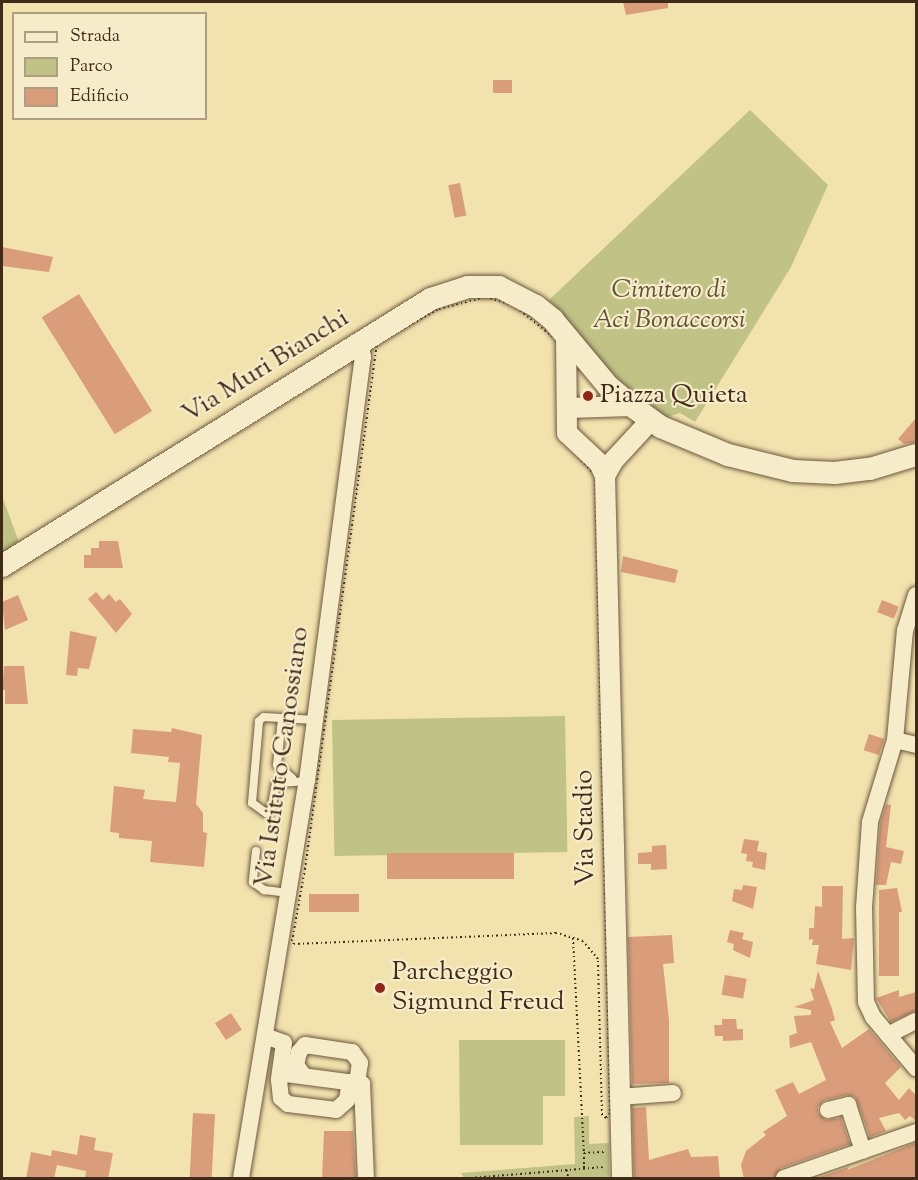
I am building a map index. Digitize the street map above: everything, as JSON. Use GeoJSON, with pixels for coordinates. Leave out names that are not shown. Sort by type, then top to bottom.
{"type":"FeatureCollection","features":[{"type":"Feature","properties":{"kind":"main road","name":"Via Muri Bianchi"},"geometry":{"type":"LineString","coordinates":[[2,566],[431,299],[484,286],[514,293],[536,306],[566,335],[608,386],[651,420],[728,455],[794,471],[835,473],[870,469],[916,454]]}},
{"type":"Feature","properties":{"kind":"street"},"geometry":{"type":"LineString","coordinates":[[566,335],[567,433],[599,463],[605,476]]}},
{"type":"Feature","properties":{"kind":"street","name":"Via Istituto Canossiano"},"geometry":{"type":"LineString","coordinates":[[242,1179],[290,893],[301,780],[315,720],[363,357],[360,342]]}},
{"type":"Feature","properties":{"kind":"street"},"geometry":{"type":"LineString","coordinates":[[567,408],[632,406]]}},
{"type":"Feature","properties":{"kind":"street"},"geometry":{"type":"LineString","coordinates":[[605,476],[615,460],[651,420]]}},
{"type":"Feature","properties":{"kind":"street","name":"Via Stadio"},"geometry":{"type":"LineString","coordinates":[[605,476],[619,1097],[614,1176]]}},
{"type":"Feature","properties":{"kind":"street"},"geometry":{"type":"LineString","coordinates":[[916,595],[904,630],[895,740],[870,822],[866,882],[866,1002],[888,1035],[916,1068]]}},
{"type":"Feature","properties":{"kind":"street"},"geometry":{"type":"LineString","coordinates":[[895,740],[916,745]]}},
{"type":"Feature","properties":{"kind":"street"},"geometry":{"type":"LineString","coordinates":[[888,1035],[916,1021]]}},
{"type":"Feature","properties":{"kind":"street"},"geometry":{"type":"LineString","coordinates":[[265,1036],[285,1043],[293,1073]]}},
{"type":"Feature","properties":{"kind":"street"},"geometry":{"type":"LineString","coordinates":[[305,1045],[352,1052],[360,1063],[347,1100],[336,1110],[288,1104],[281,1098],[282,1088],[293,1073],[299,1052],[305,1045]]}},
{"type":"Feature","properties":{"kind":"street"},"geometry":{"type":"LineString","coordinates":[[293,1073],[362,1084],[366,1179]]}},
{"type":"Feature","properties":{"kind":"street"},"geometry":{"type":"LineString","coordinates":[[619,1097],[673,1093]]}},
{"type":"Feature","properties":{"kind":"street"},"geometry":{"type":"LineString","coordinates":[[828,1110],[848,1105],[863,1151]]}},
{"type":"Feature","properties":{"kind":"street"},"geometry":{"type":"LineString","coordinates":[[784,1179],[916,1132]]}},
{"type":"Feature","properties":{"kind":"lane"},"geometry":{"type":"LineString","coordinates":[[301,780],[274,786],[271,811],[266,813],[252,803],[259,721],[282,718],[315,720]]}},
{"type":"Feature","properties":{"kind":"lane"},"geometry":{"type":"LineString","coordinates":[[282,718],[277,765],[283,774],[301,780]]}},
{"type":"Feature","properties":{"kind":"lane"},"geometry":{"type":"LineString","coordinates":[[256,851],[253,882],[264,890],[290,893]]}},
{"type":"Feature","properties":{"kind":"path"},"geometry":{"type":"LineString","coordinates":[[472,299],[503,300],[554,335],[560,437],[595,475],[610,1113],[606,1118],[602,1115],[598,959],[591,947],[573,938],[556,933],[294,944],[292,941],[305,869],[377,343],[439,309],[472,299]]}},
{"type":"Feature","properties":{"kind":"path"},"geometry":{"type":"LineString","coordinates":[[573,938],[584,1168]]}},
{"type":"Feature","properties":{"kind":"path"},"geometry":{"type":"LineString","coordinates":[[584,1153],[609,1152]]}},
{"type":"Feature","properties":{"kind":"path"},"geometry":{"type":"LineString","coordinates":[[471,1179],[606,1167],[614,1176]]}},
{"type":"Feature","properties":{"kind":"path"},"geometry":{"type":"LineString","coordinates":[[567,1170],[568,1179]]}},
{"type":"Feature","properties":{"kind":"path"},"geometry":{"type":"LineString","coordinates":[[530,1173],[530,1179]]}},
{"type":"Feature","properties":{"kind":"green space","name":"Cimitero di Aci Bonaccorsi"},"geometry":{"type":"Polygon","coordinates":[[[750,110],[828,185],[791,267],[695,422],[680,413],[664,418],[617,379],[549,300],[750,110]]]}},
{"type":"Feature","properties":{"kind":"green space"},"geometry":{"type":"Polygon","coordinates":[[[2,496],[19,542],[2,553],[2,496]]]}},
{"type":"Feature","properties":{"kind":"green space"},"geometry":{"type":"Polygon","coordinates":[[[565,716],[567,852],[334,856],[332,720],[565,716]]]}},
{"type":"Feature","properties":{"kind":"green space"},"geometry":{"type":"Polygon","coordinates":[[[459,1040],[565,1040],[565,1096],[543,1096],[543,1145],[460,1145],[459,1040]]]}},
{"type":"Feature","properties":{"kind":"green space"},"geometry":{"type":"Polygon","coordinates":[[[589,1116],[589,1144],[609,1143],[609,1178],[464,1178],[461,1173],[575,1164],[574,1117],[589,1116]]]}},
{"type":"Feature","properties":{"kind":"building"},"geometry":{"type":"Polygon","coordinates":[[[623,2],[668,2],[668,8],[626,15],[623,2]]]}},
{"type":"Feature","properties":{"kind":"building"},"geometry":{"type":"Polygon","coordinates":[[[493,80],[512,80],[512,93],[493,93],[493,80]]]}},
{"type":"Feature","properties":{"kind":"building"},"geometry":{"type":"Polygon","coordinates":[[[460,183],[466,215],[455,218],[448,185],[460,183]]]}},
{"type":"Feature","properties":{"kind":"building"},"geometry":{"type":"Polygon","coordinates":[[[2,247],[53,257],[49,272],[2,266],[2,247]]]}},
{"type":"Feature","properties":{"kind":"building"},"geometry":{"type":"Polygon","coordinates":[[[79,294],[152,411],[115,434],[42,317],[79,294]]]}},
{"type":"Feature","properties":{"kind":"building"},"geometry":{"type":"Polygon","coordinates":[[[916,418],[916,442],[904,444],[898,439],[916,418]]]}},
{"type":"Feature","properties":{"kind":"building"},"geometry":{"type":"Polygon","coordinates":[[[99,541],[118,541],[123,568],[84,568],[84,555],[91,555],[91,548],[99,548],[99,541]]]}},
{"type":"Feature","properties":{"kind":"building"},"geometry":{"type":"Polygon","coordinates":[[[623,556],[678,570],[675,583],[621,572],[623,556]]]}},
{"type":"Feature","properties":{"kind":"building"},"geometry":{"type":"Polygon","coordinates":[[[96,592],[103,600],[109,594],[116,602],[120,599],[132,614],[116,633],[88,599],[96,592]]]}},
{"type":"Feature","properties":{"kind":"building"},"geometry":{"type":"Polygon","coordinates":[[[18,595],[28,620],[5,630],[2,602],[18,595]]]}},
{"type":"Feature","properties":{"kind":"building"},"geometry":{"type":"Polygon","coordinates":[[[882,600],[899,607],[894,619],[877,612],[882,600]]]}},
{"type":"Feature","properties":{"kind":"building"},"geometry":{"type":"Polygon","coordinates":[[[70,631],[97,637],[89,669],[78,668],[77,676],[66,675],[70,631]]]}},
{"type":"Feature","properties":{"kind":"building"},"geometry":{"type":"Polygon","coordinates":[[[4,666],[24,666],[28,704],[5,704],[5,690],[2,690],[4,666]]]}},
{"type":"Feature","properties":{"kind":"building"},"geometry":{"type":"Polygon","coordinates":[[[172,728],[202,735],[196,804],[203,813],[203,832],[207,833],[204,867],[150,862],[152,841],[119,838],[119,833],[110,832],[114,786],[145,790],[143,799],[176,802],[180,763],[168,762],[169,757],[131,753],[133,729],[171,732],[172,728]]]}},
{"type":"Feature","properties":{"kind":"building"},"geometry":{"type":"Polygon","coordinates":[[[869,734],[884,739],[879,755],[864,750],[869,734]]]}},
{"type":"Feature","properties":{"kind":"building"},"geometry":{"type":"Polygon","coordinates":[[[886,804],[891,805],[886,847],[904,851],[901,864],[891,862],[886,885],[876,885],[880,824],[886,804]]]}},
{"type":"Feature","properties":{"kind":"building"},"geometry":{"type":"Polygon","coordinates":[[[744,839],[759,841],[757,851],[767,853],[765,870],[752,867],[753,862],[746,861],[747,854],[741,853],[744,839]]]}},
{"type":"Feature","properties":{"kind":"building"},"geometry":{"type":"Polygon","coordinates":[[[666,845],[667,869],[651,870],[651,864],[638,864],[638,853],[652,852],[652,846],[666,845]]]}},
{"type":"Feature","properties":{"kind":"building"},"geometry":{"type":"Polygon","coordinates":[[[387,853],[514,853],[514,879],[387,879],[387,853]]]}},
{"type":"Feature","properties":{"kind":"building"},"geometry":{"type":"Polygon","coordinates":[[[743,885],[757,887],[753,909],[732,901],[734,889],[742,890],[743,885]]]}},
{"type":"Feature","properties":{"kind":"building"},"geometry":{"type":"Polygon","coordinates":[[[822,886],[843,886],[842,939],[854,938],[851,970],[816,964],[819,945],[812,945],[813,939],[809,940],[809,928],[814,928],[815,906],[822,907],[822,886]]]}},
{"type":"Feature","properties":{"kind":"building"},"geometry":{"type":"Polygon","coordinates":[[[897,888],[902,912],[899,912],[899,976],[879,976],[879,890],[897,888]]]}},
{"type":"Feature","properties":{"kind":"building"},"geometry":{"type":"Polygon","coordinates":[[[309,894],[359,894],[359,912],[309,912],[309,894]]]}},
{"type":"Feature","properties":{"kind":"building"},"geometry":{"type":"Polygon","coordinates":[[[730,930],[744,933],[742,939],[753,942],[750,958],[733,950],[734,944],[727,942],[730,930]]]}},
{"type":"Feature","properties":{"kind":"building"},"geometry":{"type":"Polygon","coordinates":[[[672,935],[674,963],[663,964],[669,1020],[669,1083],[632,1084],[628,937],[672,935]]]}},
{"type":"Feature","properties":{"kind":"building"},"geometry":{"type":"Polygon","coordinates":[[[818,971],[835,1020],[830,1022],[842,1048],[869,1029],[901,1067],[885,1083],[899,1100],[909,1088],[916,1095],[916,1121],[910,1116],[905,1120],[899,1113],[879,1118],[886,1131],[870,1137],[855,1097],[846,1095],[825,1100],[818,1107],[818,1113],[826,1120],[841,1118],[850,1144],[781,1168],[774,1179],[744,1179],[741,1165],[746,1151],[766,1135],[763,1132],[787,1116],[775,1090],[793,1082],[799,1094],[826,1080],[811,1042],[790,1048],[789,1036],[797,1033],[794,1016],[811,1015],[811,1010],[794,1007],[814,1000],[810,988],[814,989],[818,971]]]}},
{"type":"Feature","properties":{"kind":"building"},"geometry":{"type":"Polygon","coordinates":[[[725,975],[747,979],[743,999],[722,995],[725,975]]]}},
{"type":"Feature","properties":{"kind":"building"},"geometry":{"type":"Polygon","coordinates":[[[899,990],[899,997],[916,992],[916,1011],[891,1022],[876,998],[899,990]]]}},
{"type":"Feature","properties":{"kind":"building"},"geometry":{"type":"Polygon","coordinates":[[[231,1013],[242,1030],[226,1040],[215,1023],[231,1013]]]}},
{"type":"Feature","properties":{"kind":"building"},"geometry":{"type":"Polygon","coordinates":[[[722,1019],[736,1019],[737,1029],[743,1029],[743,1040],[723,1041],[723,1036],[715,1036],[714,1025],[722,1025],[722,1019]]]}},
{"type":"Feature","properties":{"kind":"building"},"geometry":{"type":"Polygon","coordinates":[[[646,1107],[649,1160],[688,1149],[691,1157],[718,1156],[720,1179],[634,1179],[632,1108],[646,1107]]]}},
{"type":"Feature","properties":{"kind":"building"},"geometry":{"type":"Polygon","coordinates":[[[193,1113],[215,1114],[212,1178],[190,1178],[193,1113]]]}},
{"type":"Feature","properties":{"kind":"building"},"geometry":{"type":"Polygon","coordinates":[[[324,1131],[353,1131],[356,1179],[322,1179],[324,1131]]]}},
{"type":"Feature","properties":{"kind":"building"},"geometry":{"type":"Polygon","coordinates":[[[80,1135],[96,1138],[94,1150],[113,1153],[108,1179],[85,1179],[86,1171],[57,1165],[54,1179],[26,1179],[31,1152],[51,1156],[52,1150],[77,1155],[80,1135]]]}},
{"type":"Feature","properties":{"kind":"building"},"geometry":{"type":"Polygon","coordinates":[[[915,1143],[916,1179],[814,1179],[849,1167],[847,1170],[915,1143]]]}},
{"type":"Feature","properties":{"kind":"place","name":"Piazza Quieta"},"geometry":{"type":"Point","coordinates":[588,396]}},
{"type":"Feature","properties":{"kind":"place","name":"Parcheggio Sigmund Freud"},"geometry":{"type":"Point","coordinates":[380,988]}}]}
